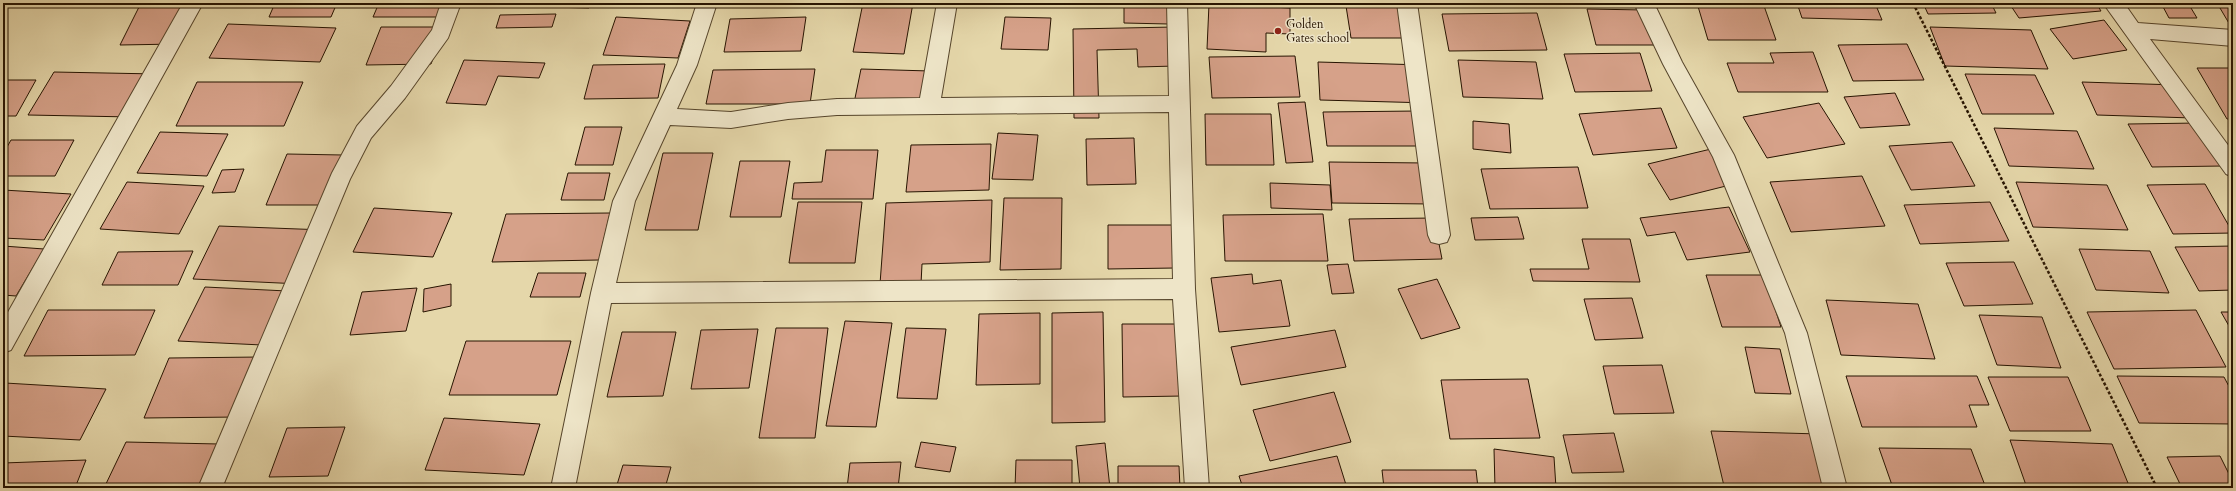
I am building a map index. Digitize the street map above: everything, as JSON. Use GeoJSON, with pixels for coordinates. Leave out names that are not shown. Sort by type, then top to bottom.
{"type":"FeatureCollection","features":[{"type":"Feature","properties":{"kind":"street"},"geometry":{"type":"LineString","coordinates":[[3,342],[193,3]]}},
{"type":"Feature","properties":{"kind":"street"},"geometry":{"type":"LineString","coordinates":[[210,488],[340,179],[364,132],[398,92],[441,33],[451,3]]}},
{"type":"Feature","properties":{"kind":"street"},"geometry":{"type":"LineString","coordinates":[[563,488],[602,293],[624,202],[662,116],[687,65],[707,3]]}},
{"type":"Feature","properties":{"kind":"street"},"geometry":{"type":"LineString","coordinates":[[928,106],[947,3]]}},
{"type":"Feature","properties":{"kind":"street"},"geometry":{"type":"LineString","coordinates":[[1177,3],[1184,289],[1197,488]]}},
{"type":"Feature","properties":{"kind":"street"},"geometry":{"type":"LineString","coordinates":[[1407,3],[1438,235]]}},
{"type":"Feature","properties":{"kind":"street"},"geometry":{"type":"LineString","coordinates":[[1644,3],[1673,64],[1723,155],[1796,333],[1835,488]]}},
{"type":"Feature","properties":{"kind":"street"},"geometry":{"type":"LineString","coordinates":[[2113,3],[2233,168]]}},
{"type":"Feature","properties":{"kind":"street"},"geometry":{"type":"LineString","coordinates":[[2133,30],[2233,38]]}},
{"type":"Feature","properties":{"kind":"street"},"geometry":{"type":"LineString","coordinates":[[662,116],[731,120],[788,111],[838,107],[1180,104]]}},
{"type":"Feature","properties":{"kind":"street"},"geometry":{"type":"LineString","coordinates":[[602,293],[1184,289]]}},
{"type":"Feature","properties":{"kind":"path"},"geometry":{"type":"LineString","coordinates":[[1913,3],[2157,488]]}},
{"type":"Feature","properties":{"kind":"building"},"geometry":{"type":"Polygon","coordinates":[[[275,3],[337,3],[331,17],[269,17],[275,3]]]}},
{"type":"Feature","properties":{"kind":"building"},"geometry":{"type":"Polygon","coordinates":[[[379,3],[455,3],[450,17],[373,17],[379,3]]]}},
{"type":"Feature","properties":{"kind":"building"},"geometry":{"type":"Polygon","coordinates":[[[509,3],[591,3],[589,8],[508,6],[509,3]]]}},
{"type":"Feature","properties":{"kind":"building"},"geometry":{"type":"Polygon","coordinates":[[[863,3],[913,3],[904,54],[853,52],[863,3]]]}},
{"type":"Feature","properties":{"kind":"building"},"geometry":{"type":"Polygon","coordinates":[[[1023,3],[1051,3],[1050,6],[1022,7],[1023,3]]]}},
{"type":"Feature","properties":{"kind":"building"},"geometry":{"type":"Polygon","coordinates":[[[1124,3],[1169,3],[1169,24],[1124,23],[1124,3]]]}},
{"type":"Feature","properties":{"kind":"building"},"geometry":{"type":"Polygon","coordinates":[[[1697,3],[1763,3],[1776,40],[1708,40],[1697,3]]]}},
{"type":"Feature","properties":{"kind":"building"},"geometry":{"type":"Polygon","coordinates":[[[1797,3],[1875,3],[1882,20],[1802,18],[1797,3]]]}},
{"type":"Feature","properties":{"kind":"building"},"geometry":{"type":"Polygon","coordinates":[[[1923,3],[1991,3],[1996,13],[1928,14],[1923,3]]]}},
{"type":"Feature","properties":{"kind":"building"},"geometry":{"type":"Polygon","coordinates":[[[2009,3],[2096,3],[2101,11],[2019,18],[2009,3]]]}},
{"type":"Feature","properties":{"kind":"building"},"geometry":{"type":"Polygon","coordinates":[[[2161,3],[2188,3],[2197,18],[2169,18],[2161,3]]]}},
{"type":"Feature","properties":{"kind":"building"},"geometry":{"type":"Polygon","coordinates":[[[2217,3],[2233,3],[2233,30],[2217,3]]]}},
{"type":"Feature","properties":{"kind":"building"},"geometry":{"type":"Polygon","coordinates":[[[196,4],[177,44],[120,45],[140,5],[196,4]]]}},
{"type":"Feature","properties":{"kind":"building"},"geometry":{"type":"Polygon","coordinates":[[[1209,4],[1290,8],[1290,34],[1266,33],[1266,52],[1207,49],[1209,4]]]}},
{"type":"Feature","properties":{"kind":"building"},"geometry":{"type":"Polygon","coordinates":[[[1346,6],[1408,6],[1413,38],[1351,38],[1346,6]]]}},
{"type":"Feature","properties":{"kind":"building"},"geometry":{"type":"Polygon","coordinates":[[[1587,9],[1645,10],[1655,45],[1596,45],[1587,9]]]}},
{"type":"Feature","properties":{"kind":"building"},"geometry":{"type":"Polygon","coordinates":[[[1537,13],[1547,50],[1449,51],[1442,14],[1537,13]]]}},
{"type":"Feature","properties":{"kind":"building"},"geometry":{"type":"Polygon","coordinates":[[[556,14],[552,27],[496,28],[500,15],[556,14]]]}},
{"type":"Feature","properties":{"kind":"building"},"geometry":{"type":"Polygon","coordinates":[[[616,17],[690,21],[678,58],[603,55],[616,17]]]}},
{"type":"Feature","properties":{"kind":"building"},"geometry":{"type":"Polygon","coordinates":[[[806,17],[801,51],[724,52],[730,19],[806,17]]]}},
{"type":"Feature","properties":{"kind":"building"},"geometry":{"type":"Polygon","coordinates":[[[1005,17],[1051,18],[1048,50],[1001,49],[1005,17]]]}},
{"type":"Feature","properties":{"kind":"building"},"geometry":{"type":"Polygon","coordinates":[[[2104,20],[2127,50],[2073,59],[2050,29],[2104,20]]]}},
{"type":"Feature","properties":{"kind":"building"},"geometry":{"type":"Polygon","coordinates":[[[228,24],[336,28],[320,62],[209,58],[228,24]]]}},
{"type":"Feature","properties":{"kind":"building"},"geometry":{"type":"Polygon","coordinates":[[[381,27],[445,27],[431,64],[366,65],[381,27]]]}},
{"type":"Feature","properties":{"kind":"building"},"geometry":{"type":"Polygon","coordinates":[[[1174,27],[1176,66],[1138,67],[1137,49],[1097,50],[1099,118],[1074,118],[1073,29],[1174,27]]]}},
{"type":"Feature","properties":{"kind":"building"},"geometry":{"type":"Polygon","coordinates":[[[1930,27],[2031,30],[2048,69],[1945,66],[1930,27]]]}},
{"type":"Feature","properties":{"kind":"building"},"geometry":{"type":"Polygon","coordinates":[[[1907,44],[1924,80],[1853,81],[1838,45],[1907,44]]]}},
{"type":"Feature","properties":{"kind":"building"},"geometry":{"type":"Polygon","coordinates":[[[1813,52],[1828,92],[1738,92],[1727,63],[1774,63],[1770,53],[1813,52]]]}},
{"type":"Feature","properties":{"kind":"building"},"geometry":{"type":"Polygon","coordinates":[[[1640,53],[1652,91],[1575,92],[1564,54],[1640,53]]]}},
{"type":"Feature","properties":{"kind":"building"},"geometry":{"type":"Polygon","coordinates":[[[1295,56],[1300,97],[1212,98],[1209,57],[1295,56]]]}},
{"type":"Feature","properties":{"kind":"building"},"geometry":{"type":"Polygon","coordinates":[[[464,60],[545,63],[539,78],[498,76],[486,105],[446,103],[464,60]]]}},
{"type":"Feature","properties":{"kind":"building"},"geometry":{"type":"Polygon","coordinates":[[[1458,60],[1536,62],[1543,99],[1463,97],[1458,60]]]}},
{"type":"Feature","properties":{"kind":"building"},"geometry":{"type":"Polygon","coordinates":[[[1318,62],[1425,65],[1430,103],[1320,100],[1318,62]]]}},
{"type":"Feature","properties":{"kind":"building"},"geometry":{"type":"Polygon","coordinates":[[[665,64],[658,98],[584,99],[593,65],[665,64]]]}},
{"type":"Feature","properties":{"kind":"building"},"geometry":{"type":"Polygon","coordinates":[[[2197,68],[2233,68],[2233,119],[2227,119],[2197,68]]]}},
{"type":"Feature","properties":{"kind":"building"},"geometry":{"type":"Polygon","coordinates":[[[815,69],[810,104],[706,104],[713,70],[815,69]]]}},
{"type":"Feature","properties":{"kind":"building"},"geometry":{"type":"Polygon","coordinates":[[[861,69],[930,71],[923,111],[853,108],[861,69]]]}},
{"type":"Feature","properties":{"kind":"building"},"geometry":{"type":"Polygon","coordinates":[[[54,72],[157,74],[132,117],[28,115],[54,72]]]}},
{"type":"Feature","properties":{"kind":"building"},"geometry":{"type":"Polygon","coordinates":[[[1965,74],[2035,75],[2054,114],[1982,114],[1965,74]]]}},
{"type":"Feature","properties":{"kind":"building"},"geometry":{"type":"Polygon","coordinates":[[[3,80],[36,80],[16,116],[3,116],[3,80]]]}},
{"type":"Feature","properties":{"kind":"building"},"geometry":{"type":"Polygon","coordinates":[[[197,82],[303,82],[284,126],[176,126],[197,82]]]}},
{"type":"Feature","properties":{"kind":"building"},"geometry":{"type":"Polygon","coordinates":[[[2082,82],[2177,85],[2193,118],[2097,115],[2082,82]]]}},
{"type":"Feature","properties":{"kind":"building"},"geometry":{"type":"Polygon","coordinates":[[[1895,93],[1910,125],[1860,128],[1844,97],[1895,93]]]}},
{"type":"Feature","properties":{"kind":"building"},"geometry":{"type":"Polygon","coordinates":[[[1305,102],[1313,162],[1286,163],[1278,103],[1305,102]]]}},
{"type":"Feature","properties":{"kind":"building"},"geometry":{"type":"Polygon","coordinates":[[[1819,103],[1845,144],[1767,158],[1743,117],[1819,103]]]}},
{"type":"Feature","properties":{"kind":"building"},"geometry":{"type":"Polygon","coordinates":[[[1661,108],[1677,148],[1593,155],[1579,114],[1661,108]]]}},
{"type":"Feature","properties":{"kind":"building"},"geometry":{"type":"Polygon","coordinates":[[[1417,111],[1423,146],[1327,146],[1323,112],[1417,111]]]}},
{"type":"Feature","properties":{"kind":"building"},"geometry":{"type":"Polygon","coordinates":[[[1205,114],[1271,114],[1274,165],[1206,165],[1205,114]]]}},
{"type":"Feature","properties":{"kind":"building"},"geometry":{"type":"Polygon","coordinates":[[[1473,121],[1509,124],[1511,153],[1473,149],[1473,121]]]}},
{"type":"Feature","properties":{"kind":"building"},"geometry":{"type":"Polygon","coordinates":[[[2198,123],[2223,166],[2152,167],[2128,124],[2198,123]]]}},
{"type":"Feature","properties":{"kind":"building"},"geometry":{"type":"Polygon","coordinates":[[[585,127],[622,127],[613,165],[575,165],[585,127]]]}},
{"type":"Feature","properties":{"kind":"building"},"geometry":{"type":"Polygon","coordinates":[[[1994,128],[2077,131],[2094,169],[2009,166],[1994,128]]]}},
{"type":"Feature","properties":{"kind":"building"},"geometry":{"type":"Polygon","coordinates":[[[160,132],[228,134],[207,176],[137,173],[160,132]]]}},
{"type":"Feature","properties":{"kind":"building"},"geometry":{"type":"Polygon","coordinates":[[[998,133],[1038,135],[1033,180],[992,179],[998,133]]]}},
{"type":"Feature","properties":{"kind":"building"},"geometry":{"type":"Polygon","coordinates":[[[1134,138],[1136,184],[1087,185],[1086,139],[1134,138]]]}},
{"type":"Feature","properties":{"kind":"building"},"geometry":{"type":"Polygon","coordinates":[[[11,140],[74,140],[55,176],[3,176],[3,154],[11,140]]]}},
{"type":"Feature","properties":{"kind":"building"},"geometry":{"type":"Polygon","coordinates":[[[1952,142],[1975,186],[1911,190],[1889,146],[1952,142]]]}},
{"type":"Feature","properties":{"kind":"building"},"geometry":{"type":"Polygon","coordinates":[[[991,144],[989,190],[906,192],[911,145],[991,144]]]}},
{"type":"Feature","properties":{"kind":"building"},"geometry":{"type":"Polygon","coordinates":[[[1711,149],[1734,184],[1670,200],[1648,164],[1711,149]]]}},
{"type":"Feature","properties":{"kind":"building"},"geometry":{"type":"Polygon","coordinates":[[[826,150],[878,150],[873,199],[792,199],[794,183],[822,182],[826,150]]]}},
{"type":"Feature","properties":{"kind":"building"},"geometry":{"type":"Polygon","coordinates":[[[663,153],[713,153],[698,230],[645,230],[663,153]]]}},
{"type":"Feature","properties":{"kind":"building"},"geometry":{"type":"Polygon","coordinates":[[[287,154],[343,155],[323,205],[266,205],[287,154]]]}},
{"type":"Feature","properties":{"kind":"building"},"geometry":{"type":"Polygon","coordinates":[[[740,161],[790,161],[781,217],[730,217],[740,161]]]}},
{"type":"Feature","properties":{"kind":"building"},"geometry":{"type":"Polygon","coordinates":[[[1329,162],[1426,163],[1432,204],[1332,203],[1329,162]]]}},
{"type":"Feature","properties":{"kind":"building"},"geometry":{"type":"Polygon","coordinates":[[[1578,167],[1588,208],[1490,209],[1481,169],[1578,167]]]}},
{"type":"Feature","properties":{"kind":"building"},"geometry":{"type":"Polygon","coordinates":[[[244,169],[235,192],[212,193],[222,170],[244,169]]]}},
{"type":"Feature","properties":{"kind":"building"},"geometry":{"type":"Polygon","coordinates":[[[568,173],[610,173],[604,200],[561,200],[568,173]]]}},
{"type":"Feature","properties":{"kind":"building"},"geometry":{"type":"Polygon","coordinates":[[[1862,176],[1885,226],[1791,232],[1770,182],[1862,176]]]}},
{"type":"Feature","properties":{"kind":"building"},"geometry":{"type":"Polygon","coordinates":[[[127,182],[204,186],[179,234],[100,229],[127,182]]]}},
{"type":"Feature","properties":{"kind":"building"},"geometry":{"type":"Polygon","coordinates":[[[2016,182],[2107,185],[2128,230],[2033,227],[2016,182]]]}},
{"type":"Feature","properties":{"kind":"building"},"geometry":{"type":"Polygon","coordinates":[[[1270,183],[1330,185],[1332,210],[1271,208],[1270,183]]]}},
{"type":"Feature","properties":{"kind":"building"},"geometry":{"type":"Polygon","coordinates":[[[2205,184],[2233,233],[2173,234],[2147,185],[2205,184]]]}},
{"type":"Feature","properties":{"kind":"building"},"geometry":{"type":"Polygon","coordinates":[[[3,190],[71,194],[44,240],[3,238],[3,190]]]}},
{"type":"Feature","properties":{"kind":"building"},"geometry":{"type":"Polygon","coordinates":[[[1004,198],[1062,198],[1061,269],[1000,270],[1004,198]]]}},
{"type":"Feature","properties":{"kind":"building"},"geometry":{"type":"Polygon","coordinates":[[[992,200],[990,262],[922,264],[921,284],[880,284],[886,203],[992,200]]]}},
{"type":"Feature","properties":{"kind":"building"},"geometry":{"type":"Polygon","coordinates":[[[798,202],[862,202],[855,263],[789,263],[798,202]]]}},
{"type":"Feature","properties":{"kind":"building"},"geometry":{"type":"Polygon","coordinates":[[[1990,202],[2009,241],[1920,244],[1904,205],[1990,202]]]}},
{"type":"Feature","properties":{"kind":"building"},"geometry":{"type":"Polygon","coordinates":[[[1729,207],[1750,252],[1687,260],[1675,232],[1647,236],[1640,218],[1729,207]]]}},
{"type":"Feature","properties":{"kind":"building"},"geometry":{"type":"Polygon","coordinates":[[[374,208],[452,213],[433,257],[353,252],[374,208]]]}},
{"type":"Feature","properties":{"kind":"building"},"geometry":{"type":"Polygon","coordinates":[[[610,213],[599,260],[492,262],[506,214],[610,213]]]}},
{"type":"Feature","properties":{"kind":"building"},"geometry":{"type":"Polygon","coordinates":[[[1323,214],[1328,261],[1225,261],[1223,215],[1323,214]]]}},
{"type":"Feature","properties":{"kind":"building"},"geometry":{"type":"Polygon","coordinates":[[[1518,217],[1524,239],[1475,240],[1471,218],[1518,217]]]}},
{"type":"Feature","properties":{"kind":"building"},"geometry":{"type":"Polygon","coordinates":[[[1434,218],[1442,259],[1354,261],[1349,219],[1434,218]]]}},
{"type":"Feature","properties":{"kind":"building"},"geometry":{"type":"Polygon","coordinates":[[[1108,225],[1173,225],[1175,268],[1108,269],[1108,225]]]}},
{"type":"Feature","properties":{"kind":"building"},"geometry":{"type":"Polygon","coordinates":[[[219,226],[325,230],[301,284],[193,279],[219,226]]]}},
{"type":"Feature","properties":{"kind":"building"},"geometry":{"type":"Polygon","coordinates":[[[1582,239],[1630,239],[1640,282],[1533,281],[1530,269],[1589,269],[1582,239]]]}},
{"type":"Feature","properties":{"kind":"building"},"geometry":{"type":"Polygon","coordinates":[[[3,246],[44,249],[16,296],[3,295],[3,246]]]}},
{"type":"Feature","properties":{"kind":"building"},"geometry":{"type":"Polygon","coordinates":[[[2233,246],[2233,290],[2199,291],[2175,247],[2233,246]]]}},
{"type":"Feature","properties":{"kind":"building"},"geometry":{"type":"Polygon","coordinates":[[[2079,249],[2150,251],[2169,293],[2096,290],[2079,249]]]}},
{"type":"Feature","properties":{"kind":"building"},"geometry":{"type":"Polygon","coordinates":[[[193,251],[178,285],[102,285],[118,252],[193,251]]]}},
{"type":"Feature","properties":{"kind":"building"},"geometry":{"type":"Polygon","coordinates":[[[2014,262],[2033,304],[1964,306],[1946,263],[2014,262]]]}},
{"type":"Feature","properties":{"kind":"building"},"geometry":{"type":"Polygon","coordinates":[[[1348,264],[1354,293],[1332,294],[1327,265],[1348,264]]]}},
{"type":"Feature","properties":{"kind":"building"},"geometry":{"type":"Polygon","coordinates":[[[538,273],[586,273],[580,297],[530,297],[538,273]]]}},
{"type":"Feature","properties":{"kind":"building"},"geometry":{"type":"Polygon","coordinates":[[[1252,274],[1253,284],[1281,280],[1290,326],[1219,332],[1211,278],[1252,274]]]}},
{"type":"Feature","properties":{"kind":"building"},"geometry":{"type":"Polygon","coordinates":[[[1706,275],[1764,275],[1781,327],[1722,327],[1706,275]]]}},
{"type":"Feature","properties":{"kind":"building"},"geometry":{"type":"Polygon","coordinates":[[[1437,279],[1460,328],[1421,339],[1398,289],[1437,279]]]}},
{"type":"Feature","properties":{"kind":"building"},"geometry":{"type":"Polygon","coordinates":[[[451,284],[451,306],[423,312],[424,289],[451,284]]]}},
{"type":"Feature","properties":{"kind":"building"},"geometry":{"type":"Polygon","coordinates":[[[205,287],[287,291],[262,345],[178,341],[205,287]]]}},
{"type":"Feature","properties":{"kind":"building"},"geometry":{"type":"Polygon","coordinates":[[[417,288],[406,331],[350,335],[362,292],[417,288]]]}},
{"type":"Feature","properties":{"kind":"building"},"geometry":{"type":"Polygon","coordinates":[[[1632,298],[1643,338],[1595,340],[1584,299],[1632,298]]]}},
{"type":"Feature","properties":{"kind":"building"},"geometry":{"type":"Polygon","coordinates":[[[1826,300],[1918,304],[1935,359],[1841,355],[1826,300]]]}},
{"type":"Feature","properties":{"kind":"building"},"geometry":{"type":"Polygon","coordinates":[[[48,310],[155,310],[135,355],[24,356],[48,310]]]}},
{"type":"Feature","properties":{"kind":"building"},"geometry":{"type":"Polygon","coordinates":[[[2196,310],[2226,367],[2114,369],[2087,312],[2196,310]]]}},
{"type":"Feature","properties":{"kind":"building"},"geometry":{"type":"Polygon","coordinates":[[[1103,312],[1105,422],[1052,423],[1052,313],[1103,312]]]}},
{"type":"Feature","properties":{"kind":"building"},"geometry":{"type":"Polygon","coordinates":[[[2221,312],[2233,312],[2233,333],[2221,312]]]}},
{"type":"Feature","properties":{"kind":"building"},"geometry":{"type":"Polygon","coordinates":[[[1040,313],[1040,384],[976,385],[979,314],[1040,313]]]}},
{"type":"Feature","properties":{"kind":"building"},"geometry":{"type":"Polygon","coordinates":[[[1979,315],[2042,317],[2061,368],[1997,365],[1979,315]]]}},
{"type":"Feature","properties":{"kind":"building"},"geometry":{"type":"Polygon","coordinates":[[[845,321],[892,323],[876,427],[826,426],[845,321]]]}},
{"type":"Feature","properties":{"kind":"building"},"geometry":{"type":"Polygon","coordinates":[[[1122,324],[1180,324],[1183,396],[1123,397],[1122,324]]]}},
{"type":"Feature","properties":{"kind":"building"},"geometry":{"type":"Polygon","coordinates":[[[776,328],[828,328],[815,438],[759,438],[776,328]]]}},
{"type":"Feature","properties":{"kind":"building"},"geometry":{"type":"Polygon","coordinates":[[[906,328],[946,329],[937,399],[897,398],[906,328]]]}},
{"type":"Feature","properties":{"kind":"building"},"geometry":{"type":"Polygon","coordinates":[[[758,329],[749,388],[691,389],[701,330],[758,329]]]}},
{"type":"Feature","properties":{"kind":"building"},"geometry":{"type":"Polygon","coordinates":[[[1335,330],[1346,367],[1241,385],[1231,347],[1335,330]]]}},
{"type":"Feature","properties":{"kind":"building"},"geometry":{"type":"Polygon","coordinates":[[[622,332],[676,332],[663,396],[607,397],[622,332]]]}},
{"type":"Feature","properties":{"kind":"building"},"geometry":{"type":"Polygon","coordinates":[[[466,341],[571,341],[557,395],[449,395],[466,341]]]}},
{"type":"Feature","properties":{"kind":"building"},"geometry":{"type":"Polygon","coordinates":[[[1745,347],[1780,349],[1791,394],[1755,393],[1745,347]]]}},
{"type":"Feature","properties":{"kind":"building"},"geometry":{"type":"Polygon","coordinates":[[[260,357],[238,417],[144,418],[169,358],[260,357]]]}},
{"type":"Feature","properties":{"kind":"building"},"geometry":{"type":"Polygon","coordinates":[[[1662,365],[1674,413],[1614,414],[1603,366],[1662,365]]]}},
{"type":"Feature","properties":{"kind":"building"},"geometry":{"type":"Polygon","coordinates":[[[1846,376],[1977,376],[1989,405],[1969,405],[1977,427],[1862,427],[1846,376]]]}},
{"type":"Feature","properties":{"kind":"building"},"geometry":{"type":"Polygon","coordinates":[[[2117,376],[2224,377],[2233,394],[2233,424],[2139,423],[2117,376]]]}},
{"type":"Feature","properties":{"kind":"building"},"geometry":{"type":"Polygon","coordinates":[[[1988,377],[2068,377],[2091,431],[2010,431],[1988,377]]]}},
{"type":"Feature","properties":{"kind":"building"},"geometry":{"type":"Polygon","coordinates":[[[1528,379],[1540,438],[1450,439],[1441,380],[1528,379]]]}},
{"type":"Feature","properties":{"kind":"building"},"geometry":{"type":"Polygon","coordinates":[[[5,383],[106,389],[80,440],[3,436],[3,387],[5,383]]]}},
{"type":"Feature","properties":{"kind":"building"},"geometry":{"type":"Polygon","coordinates":[[[1334,392],[1351,442],[1270,461],[1253,410],[1334,392]]]}},
{"type":"Feature","properties":{"kind":"building"},"geometry":{"type":"Polygon","coordinates":[[[444,418],[540,424],[524,475],[425,470],[444,418]]]}},
{"type":"Feature","properties":{"kind":"building"},"geometry":{"type":"Polygon","coordinates":[[[345,427],[328,476],[269,477],[287,428],[345,427]]]}},
{"type":"Feature","properties":{"kind":"building"},"geometry":{"type":"Polygon","coordinates":[[[1711,431],[1820,434],[1835,488],[1724,486],[1711,431]]]}},
{"type":"Feature","properties":{"kind":"building"},"geometry":{"type":"Polygon","coordinates":[[[1614,433],[1624,472],[1572,473],[1563,435],[1614,433]]]}},
{"type":"Feature","properties":{"kind":"building"},"geometry":{"type":"Polygon","coordinates":[[[2010,440],[2112,444],[2130,488],[2027,488],[2010,440]]]}},
{"type":"Feature","properties":{"kind":"building"},"geometry":{"type":"Polygon","coordinates":[[[126,442],[219,444],[200,488],[104,488],[126,442]]]}},
{"type":"Feature","properties":{"kind":"building"},"geometry":{"type":"Polygon","coordinates":[[[921,442],[956,447],[950,472],[915,467],[921,442]]]}},
{"type":"Feature","properties":{"kind":"building"},"geometry":{"type":"Polygon","coordinates":[[[1105,443],[1110,488],[1080,488],[1076,446],[1105,443]]]}},
{"type":"Feature","properties":{"kind":"building"},"geometry":{"type":"Polygon","coordinates":[[[1879,448],[1971,449],[1986,488],[1893,488],[1879,448]]]}},
{"type":"Feature","properties":{"kind":"building"},"geometry":{"type":"Polygon","coordinates":[[[1494,449],[1554,457],[1556,488],[1495,488],[1494,449]]]}},
{"type":"Feature","properties":{"kind":"building"},"geometry":{"type":"Polygon","coordinates":[[[1337,456],[1347,488],[1243,488],[1239,476],[1337,456]]]}},
{"type":"Feature","properties":{"kind":"building"},"geometry":{"type":"Polygon","coordinates":[[[2220,456],[2233,482],[2233,488],[2161,488],[2159,484],[2180,484],[2167,457],[2220,456]]]}},
{"type":"Feature","properties":{"kind":"building"},"geometry":{"type":"Polygon","coordinates":[[[86,460],[75,488],[3,488],[3,463],[86,460]]]}},
{"type":"Feature","properties":{"kind":"building"},"geometry":{"type":"Polygon","coordinates":[[[1016,460],[1072,460],[1072,488],[1015,488],[1016,460]]]}},
{"type":"Feature","properties":{"kind":"building"},"geometry":{"type":"Polygon","coordinates":[[[901,462],[898,488],[847,488],[850,463],[901,462]]]}},
{"type":"Feature","properties":{"kind":"building"},"geometry":{"type":"Polygon","coordinates":[[[623,465],[671,467],[665,488],[616,488],[623,465]]]}},
{"type":"Feature","properties":{"kind":"building"},"geometry":{"type":"Polygon","coordinates":[[[1118,466],[1179,466],[1180,488],[1118,488],[1118,466]]]}},
{"type":"Feature","properties":{"kind":"building"},"geometry":{"type":"Polygon","coordinates":[[[1382,470],[1476,470],[1478,488],[1384,488],[1382,470]]]}},
{"type":"Feature","properties":{"kind":"building"},"geometry":{"type":"Polygon","coordinates":[[[404,484],[403,488],[255,488],[256,486],[404,484]]]}},
{"type":"Feature","properties":{"kind":"building"},"geometry":{"type":"Polygon","coordinates":[[[552,485],[551,488],[485,488],[485,487],[552,485]]]}},
{"type":"Feature","properties":{"kind":"place","name":"Golden Gates school"},"geometry":{"type":"Point","coordinates":[1278,31]}}]}
